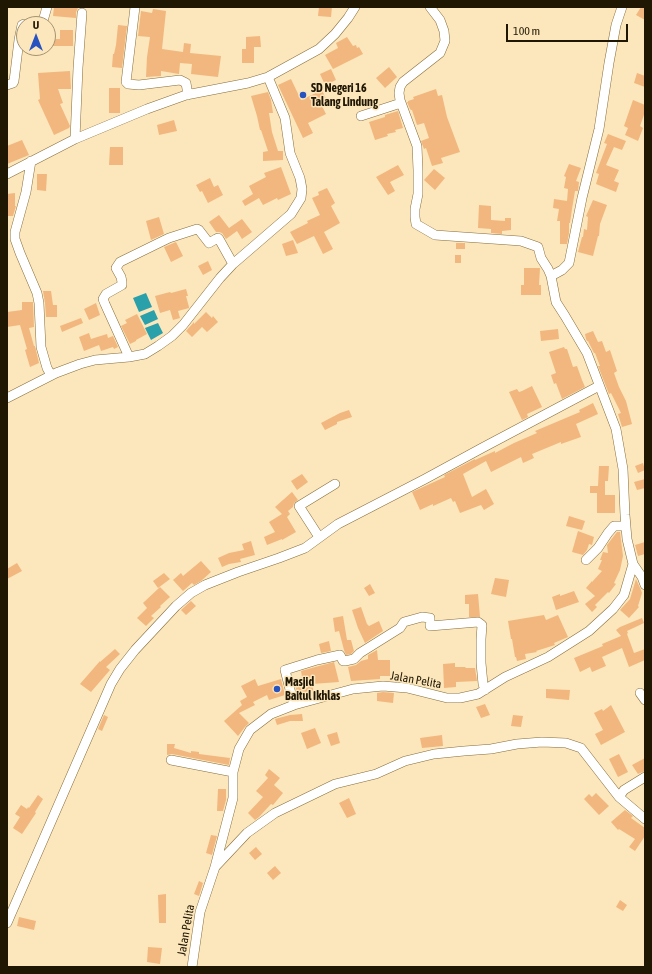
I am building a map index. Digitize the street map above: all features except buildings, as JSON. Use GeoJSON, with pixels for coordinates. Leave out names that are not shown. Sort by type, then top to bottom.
{"type":"FeatureCollection","features":[{"type":"Feature","properties":{"kind":"street"},"geometry":{"type":"LineString","coordinates":[[135,7],[126,82],[128,84],[139,85],[180,80],[186,83],[188,95]]}},
{"type":"Feature","properties":{"kind":"street"},"geometry":{"type":"LineString","coordinates":[[7,174],[75,139],[147,109],[188,95],[248,83],[268,77],[319,49],[335,34],[355,7]]}},
{"type":"Feature","properties":{"kind":"street"},"geometry":{"type":"LineString","coordinates":[[430,7],[440,20],[445,41],[440,53],[403,82],[399,93],[401,103],[417,146],[418,194],[415,217],[416,224],[435,235],[521,241],[538,247],[541,258],[551,276],[556,302],[587,353],[616,429],[623,469],[627,539],[633,564],[642,577],[645,585]]}},
{"type":"Feature","properties":{"kind":"street"},"geometry":{"type":"LineString","coordinates":[[551,276],[562,270],[569,263],[598,129],[616,25],[622,7]]}},
{"type":"Feature","properties":{"kind":"street"},"geometry":{"type":"LineString","coordinates":[[75,139],[82,14]]}},
{"type":"Feature","properties":{"kind":"street"},"geometry":{"type":"LineString","coordinates":[[7,85],[14,81],[17,56]]}},
{"type":"Feature","properties":{"kind":"street"},"geometry":{"type":"LineString","coordinates":[[7,398],[51,376],[80,364],[94,360],[145,354],[158,346],[172,336],[183,325],[233,264],[291,214],[301,198],[302,189],[300,178],[290,153],[285,118],[268,77]]}},
{"type":"Feature","properties":{"kind":"street"},"geometry":{"type":"LineString","coordinates":[[361,116],[401,103]]}},
{"type":"Feature","properties":{"kind":"street"},"geometry":{"type":"LineString","coordinates":[[31,161],[26,192],[14,232],[20,253],[37,293],[39,303],[40,347],[51,376]]}},
{"type":"Feature","properties":{"kind":"street"},"geometry":{"type":"LineString","coordinates":[[129,356],[103,299],[106,294],[122,285],[121,277],[116,268],[120,262],[169,238],[197,229],[209,243],[218,238],[233,264]]}},
{"type":"Feature","properties":{"kind":"street"},"geometry":{"type":"LineString","coordinates":[[7,923],[111,684],[120,669],[135,650],[176,606],[191,593],[205,585],[305,548],[338,524],[599,386]]}},
{"type":"Feature","properties":{"kind":"street"},"geometry":{"type":"LineString","coordinates":[[319,537],[299,506],[335,484]]}},
{"type":"Feature","properties":{"kind":"street"},"geometry":{"type":"LineString","coordinates":[[586,560],[598,548],[614,526],[626,526]]}},
{"type":"Feature","properties":{"kind":"street","name":"Jalan Pelita"},"geometry":{"type":"LineString","coordinates":[[192,967],[200,912],[215,867],[233,798],[233,772],[239,749],[250,730],[271,714],[294,705],[353,689],[383,686],[407,688],[447,698],[460,698],[478,694],[505,677],[548,657],[589,631],[613,609],[624,595],[633,564]]}},
{"type":"Feature","properties":{"kind":"street"},"geometry":{"type":"LineString","coordinates":[[294,705],[285,670],[317,660],[340,655],[343,661],[354,659],[360,653],[400,628],[404,622],[422,617],[430,618],[430,626],[478,622],[482,625],[481,663],[485,690]]}},
{"type":"Feature","properties":{"kind":"street"},"geometry":{"type":"LineString","coordinates":[[215,867],[246,833],[275,813],[335,784],[376,774],[405,761],[434,754],[491,749],[517,744],[542,742],[566,743],[581,748],[619,797],[645,819]]}},
{"type":"Feature","properties":{"kind":"street"},"geometry":{"type":"LineString","coordinates":[[171,760],[233,772]]}},
{"type":"Feature","properties":{"kind":"street"},"geometry":{"type":"LineString","coordinates":[[619,797],[624,790],[645,777]]}},
{"type":"Feature","properties":{"kind":"water"},"geometry":{"type":"Polygon","coordinates":[[[146,293],[152,307],[139,312],[133,298],[146,293]]]}},
{"type":"Feature","properties":{"kind":"water"},"geometry":{"type":"Polygon","coordinates":[[[154,310],[158,319],[145,325],[140,316],[154,310]]]}},
{"type":"Feature","properties":{"kind":"water"},"geometry":{"type":"Polygon","coordinates":[[[158,323],[163,333],[151,340],[145,328],[158,323]]]}},
{"type":"Feature","properties":{"kind":"place","name":"SD Negeri 16 Talang Lindung"},"geometry":{"type":"Point","coordinates":[303,95]}},
{"type":"Feature","properties":{"kind":"place","name":"Masjid Baitul Ikhlas"},"geometry":{"type":"Point","coordinates":[277,689]}}]}
